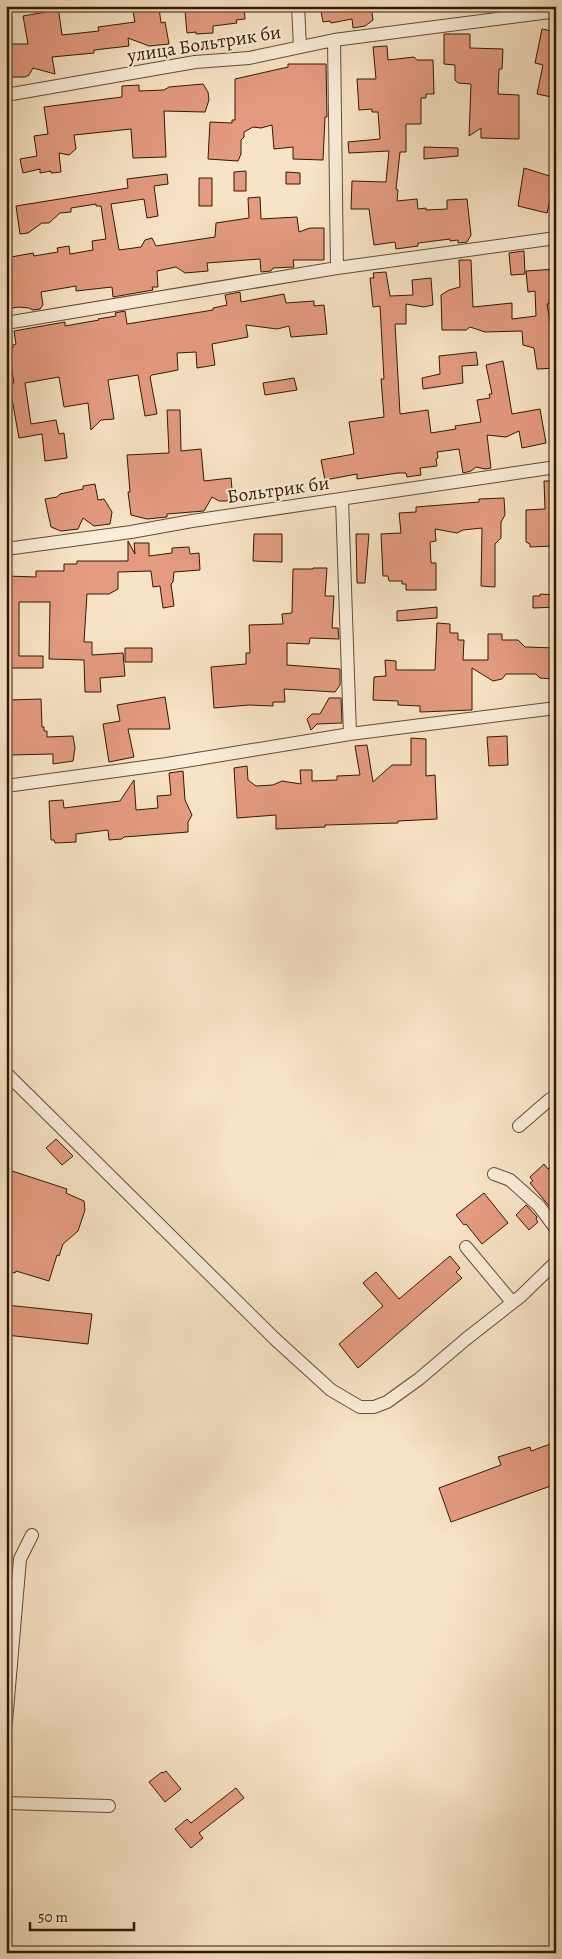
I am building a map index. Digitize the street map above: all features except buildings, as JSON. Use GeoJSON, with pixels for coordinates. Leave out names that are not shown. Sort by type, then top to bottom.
{"type":"FeatureCollection","features":[{"type":"Feature","properties":{"kind":"street"},"geometry":{"type":"LineString","coordinates":[[298,6],[300,47]]}},
{"type":"Feature","properties":{"kind":"street","name":"улица Больтрик би"},"geometry":{"type":"LineString","coordinates":[[6,95],[195,62],[249,58],[334,40],[377,36],[492,18],[556,13]]}},
{"type":"Feature","properties":{"kind":"street"},"geometry":{"type":"LineString","coordinates":[[334,40],[337,268]]}},
{"type":"Feature","properties":{"kind":"street"},"geometry":{"type":"LineString","coordinates":[[6,323],[337,268],[556,238]]}},
{"type":"Feature","properties":{"kind":"street","name":"Больтрик би"},"geometry":{"type":"LineString","coordinates":[[6,549],[131,532],[192,521],[556,467]]}},
{"type":"Feature","properties":{"kind":"street"},"geometry":{"type":"LineString","coordinates":[[342,499],[350,734]]}},
{"type":"Feature","properties":{"kind":"street"},"geometry":{"type":"LineString","coordinates":[[6,786],[167,764],[350,734],[556,708]]}},
{"type":"Feature","properties":{"kind":"street"},"geometry":{"type":"LineString","coordinates":[[6,1073],[276,1340],[331,1390],[360,1407],[374,1407],[387,1402],[419,1379],[512,1302],[556,1262]]}},
{"type":"Feature","properties":{"kind":"street"},"geometry":{"type":"LineString","coordinates":[[519,1126],[556,1096]]}},
{"type":"Feature","properties":{"kind":"street"},"geometry":{"type":"LineString","coordinates":[[494,1174],[510,1180],[539,1206],[556,1229]]}},
{"type":"Feature","properties":{"kind":"street"},"geometry":{"type":"LineString","coordinates":[[466,1247],[512,1302]]}},
{"type":"Feature","properties":{"kind":"street"},"geometry":{"type":"LineString","coordinates":[[6,1722],[20,1559],[32,1535]]}},
{"type":"Feature","properties":{"kind":"street"},"geometry":{"type":"LineString","coordinates":[[6,1803],[109,1806]]}}]}
